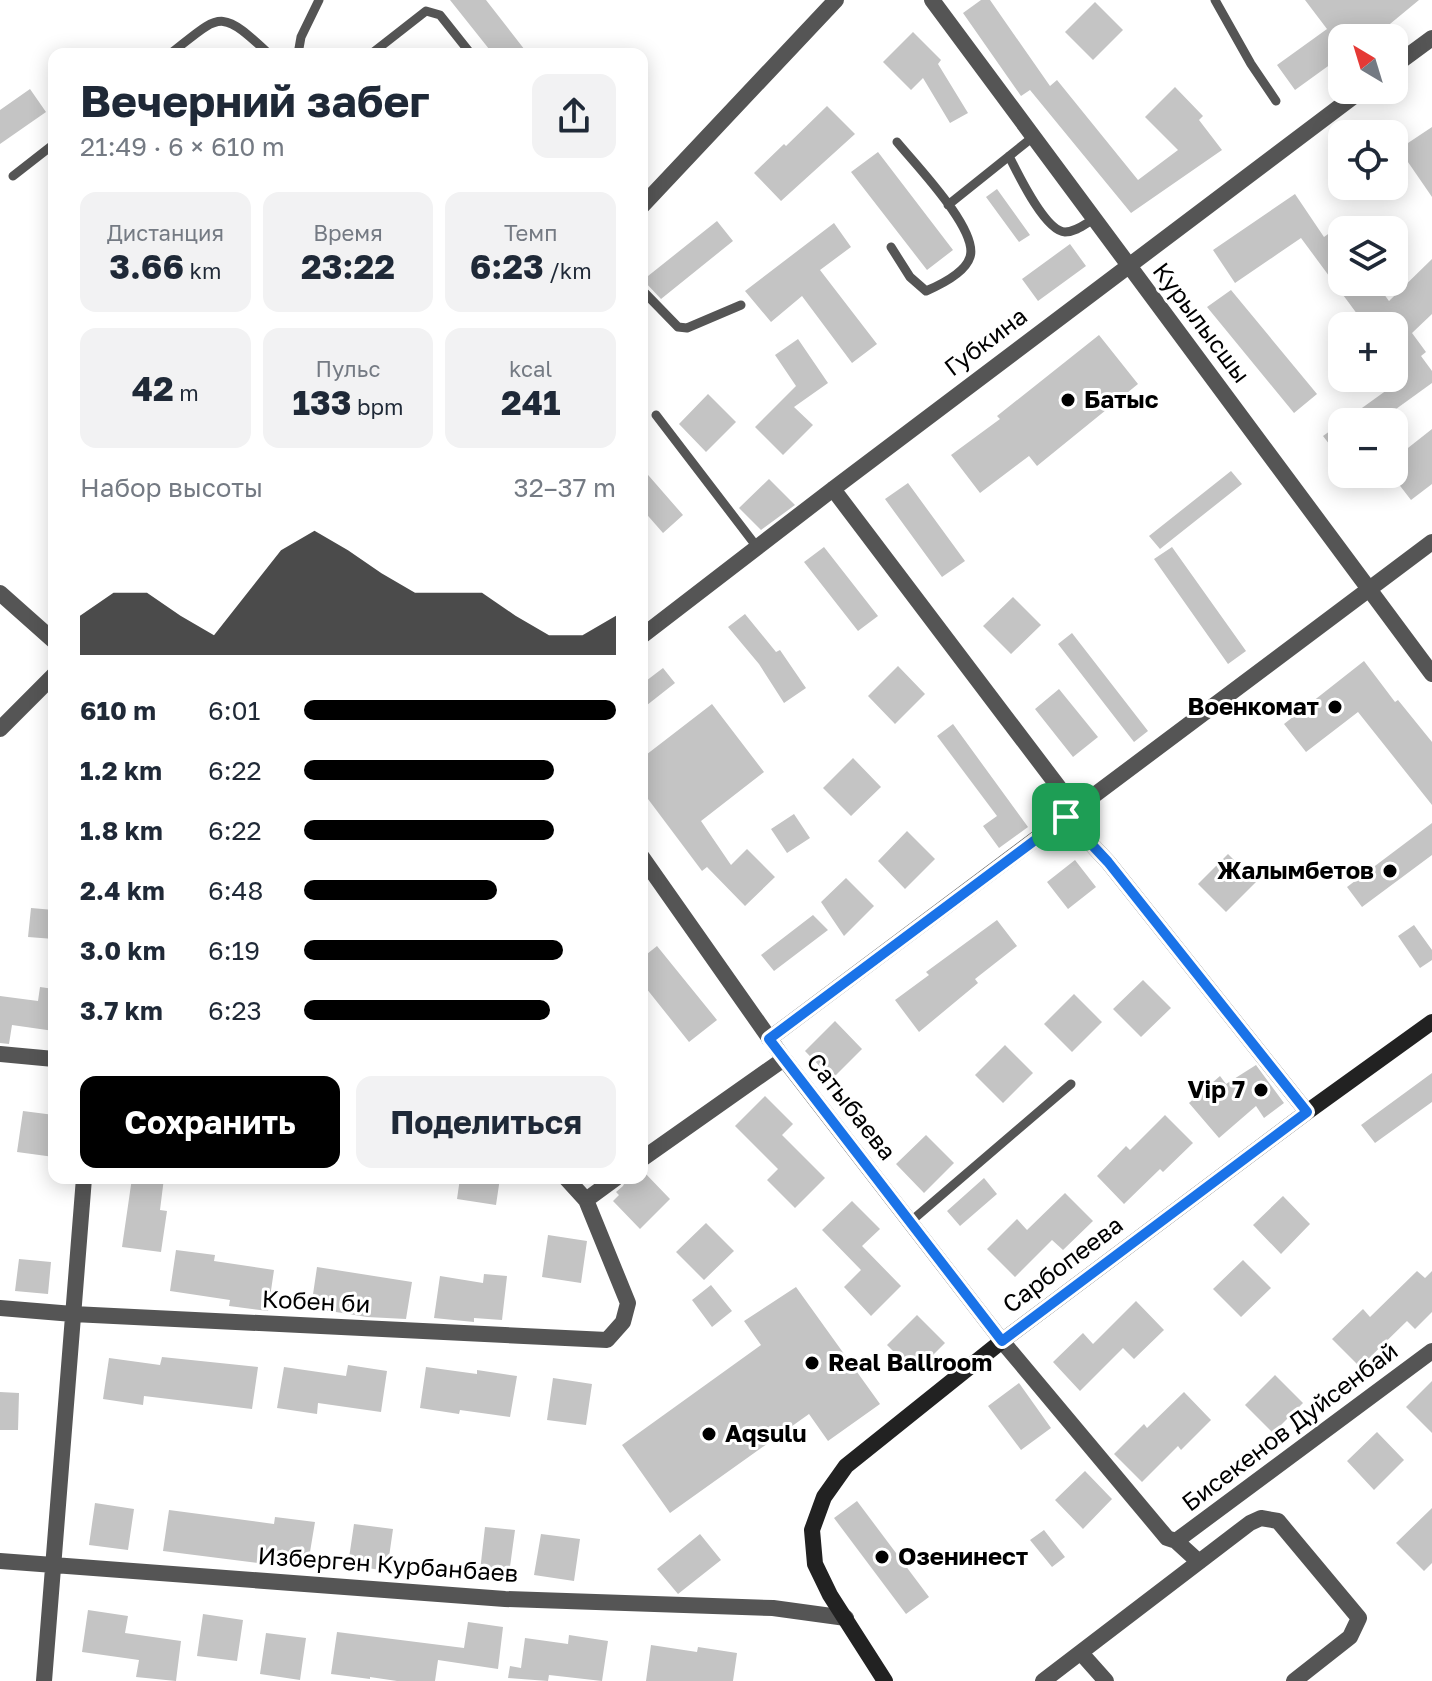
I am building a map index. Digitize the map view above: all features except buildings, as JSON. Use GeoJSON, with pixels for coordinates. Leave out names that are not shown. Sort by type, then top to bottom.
{"type":"FeatureCollection","features":[{"type":"Feature","properties":{"kind":"street"},"geometry":{"type":"LineString","coordinates":[[648,197],[836,0]]}},
{"type":"Feature","properties":{"kind":"street","name":"Курылысшы"},"geometry":{"type":"LineString","coordinates":[[932,0],[1432,674]]}},
{"type":"Feature","properties":{"kind":"street"},"geometry":{"type":"LineString","coordinates":[[1408,56],[1432,38]]}},
{"type":"Feature","properties":{"kind":"street","name":"Губкина"},"geometry":{"type":"LineString","coordinates":[[648,631],[1343,104]]}},
{"type":"Feature","properties":{"kind":"street"},"geometry":{"type":"LineString","coordinates":[[833,489],[1108,862],[1307,1112]]}},
{"type":"Feature","properties":{"kind":"street"},"geometry":{"type":"LineString","coordinates":[[769,1039],[1432,542]]}},
{"type":"Feature","properties":{"kind":"street"},"geometry":{"type":"LineString","coordinates":[[0,593],[48,636]]}},
{"type":"Feature","properties":{"kind":"street"},"geometry":{"type":"LineString","coordinates":[[0,729],[48,681]]}},
{"type":"Feature","properties":{"kind":"street","name":"Сатыбаева"},"geometry":{"type":"LineString","coordinates":[[648,866],[769,1039],[1002,1341],[1167,1538],[1176,1541],[1199,1562]]}},
{"type":"Feature","properties":{"kind":"street","name":"Сарбопеева"},"geometry":{"type":"LineString","coordinates":[[885,1681],[830,1595],[815,1564],[812,1530],[824,1497],[846,1466],[1002,1341],[1432,1022]]}},
{"type":"Feature","properties":{"kind":"street"},"geometry":{"type":"LineString","coordinates":[[0,1054],[48,1058]]}},
{"type":"Feature","properties":{"kind":"street"},"geometry":{"type":"LineString","coordinates":[[648,1155],[784,1059]]}},
{"type":"Feature","properties":{"kind":"street"},"geometry":{"type":"LineString","coordinates":[[44,1681],[84,1184]]}},
{"type":"Feature","properties":{"kind":"street"},"geometry":{"type":"LineString","coordinates":[[571,1184],[586,1200],[608,1184]]}},
{"type":"Feature","properties":{"kind":"street","name":"Кобен би"},"geometry":{"type":"LineString","coordinates":[[0,1308],[607,1340],[623,1322],[628,1303],[586,1200]]}},
{"type":"Feature","properties":{"kind":"street","name":"Бисекенов Дуйсенбай"},"geometry":{"type":"LineString","coordinates":[[1176,1541],[1432,1351]]}},
{"type":"Feature","properties":{"kind":"street"},"geometry":{"type":"LineString","coordinates":[[1043,1681],[1250,1523],[1261,1518],[1278,1521],[1359,1618],[1350,1637],[1294,1681]]}},
{"type":"Feature","properties":{"kind":"street","name":"Изберген Курбанбаев"},"geometry":{"type":"LineString","coordinates":[[0,1561],[505,1599],[773,1608],[846,1618]]}},
{"type":"Feature","properties":{"kind":"street"},"geometry":{"type":"LineString","coordinates":[[1081,1653],[1106,1681]]}},
{"type":"Feature","properties":{"kind":"lane"},"geometry":{"type":"LineString","coordinates":[[299,48],[301,37],[319,0]]}},
{"type":"Feature","properties":{"kind":"lane"},"geometry":{"type":"LineString","coordinates":[[1215,0],[1276,101]]}},
{"type":"Feature","properties":{"kind":"lane"},"geometry":{"type":"LineString","coordinates":[[379,48],[426,11],[440,15],[466,48]]}},
{"type":"Feature","properties":{"kind":"lane"},"geometry":{"type":"LineString","coordinates":[[178,48],[210,23],[223,20],[238,24],[263,48]]}},
{"type":"Feature","properties":{"kind":"lane"},"geometry":{"type":"LineString","coordinates":[[948,205],[1033,137]]}},
{"type":"Feature","properties":{"kind":"lane"},"geometry":{"type":"LineString","coordinates":[[891,247],[910,277],[926,291],[941,285],[970,259],[972,242],[948,205],[897,142]]}},
{"type":"Feature","properties":{"kind":"lane"},"geometry":{"type":"LineString","coordinates":[[13,176],[48,149]]}},
{"type":"Feature","properties":{"kind":"lane"},"geometry":{"type":"LineString","coordinates":[[1009,156],[1055,229],[1074,231],[1094,219]]}},
{"type":"Feature","properties":{"kind":"lane"},"geometry":{"type":"LineString","coordinates":[[648,296],[678,327],[687,328],[741,305]]}},
{"type":"Feature","properties":{"kind":"lane"},"geometry":{"type":"LineString","coordinates":[[656,415],[757,547]]}},
{"type":"Feature","properties":{"kind":"lane"},"geometry":{"type":"LineString","coordinates":[[910,1222],[1071,1084]]}},
{"type":"Feature","properties":{"kind":"place","name":"Батыс"},"geometry":{"type":"Point","coordinates":[1068,400]}},
{"type":"Feature","properties":{"kind":"place","name":"Военкомат"},"geometry":{"type":"Point","coordinates":[1335,707]}},
{"type":"Feature","properties":{"kind":"place","name":"Жалымбетов"},"geometry":{"type":"Point","coordinates":[1390,871]}},
{"type":"Feature","properties":{"kind":"place","name":"Vip 7"},"geometry":{"type":"Point","coordinates":[1261,1090]}},
{"type":"Feature","properties":{"kind":"place","name":"Real Ballroom"},"geometry":{"type":"Point","coordinates":[812,1363]}},
{"type":"Feature","properties":{"kind":"place","name":"Aqsulu"},"geometry":{"type":"Point","coordinates":[709,1434]}},
{"type":"Feature","properties":{"kind":"place","name":"Озенинест"},"geometry":{"type":"Point","coordinates":[882,1557]}},
{"type":"Feature","properties":{"kind":"route"},"geometry":{"type":"LineString","coordinates":[[1066,817],[1108,862],[1307,1112],[1002,1341],[769,1039],[1066,817]]}}]}
